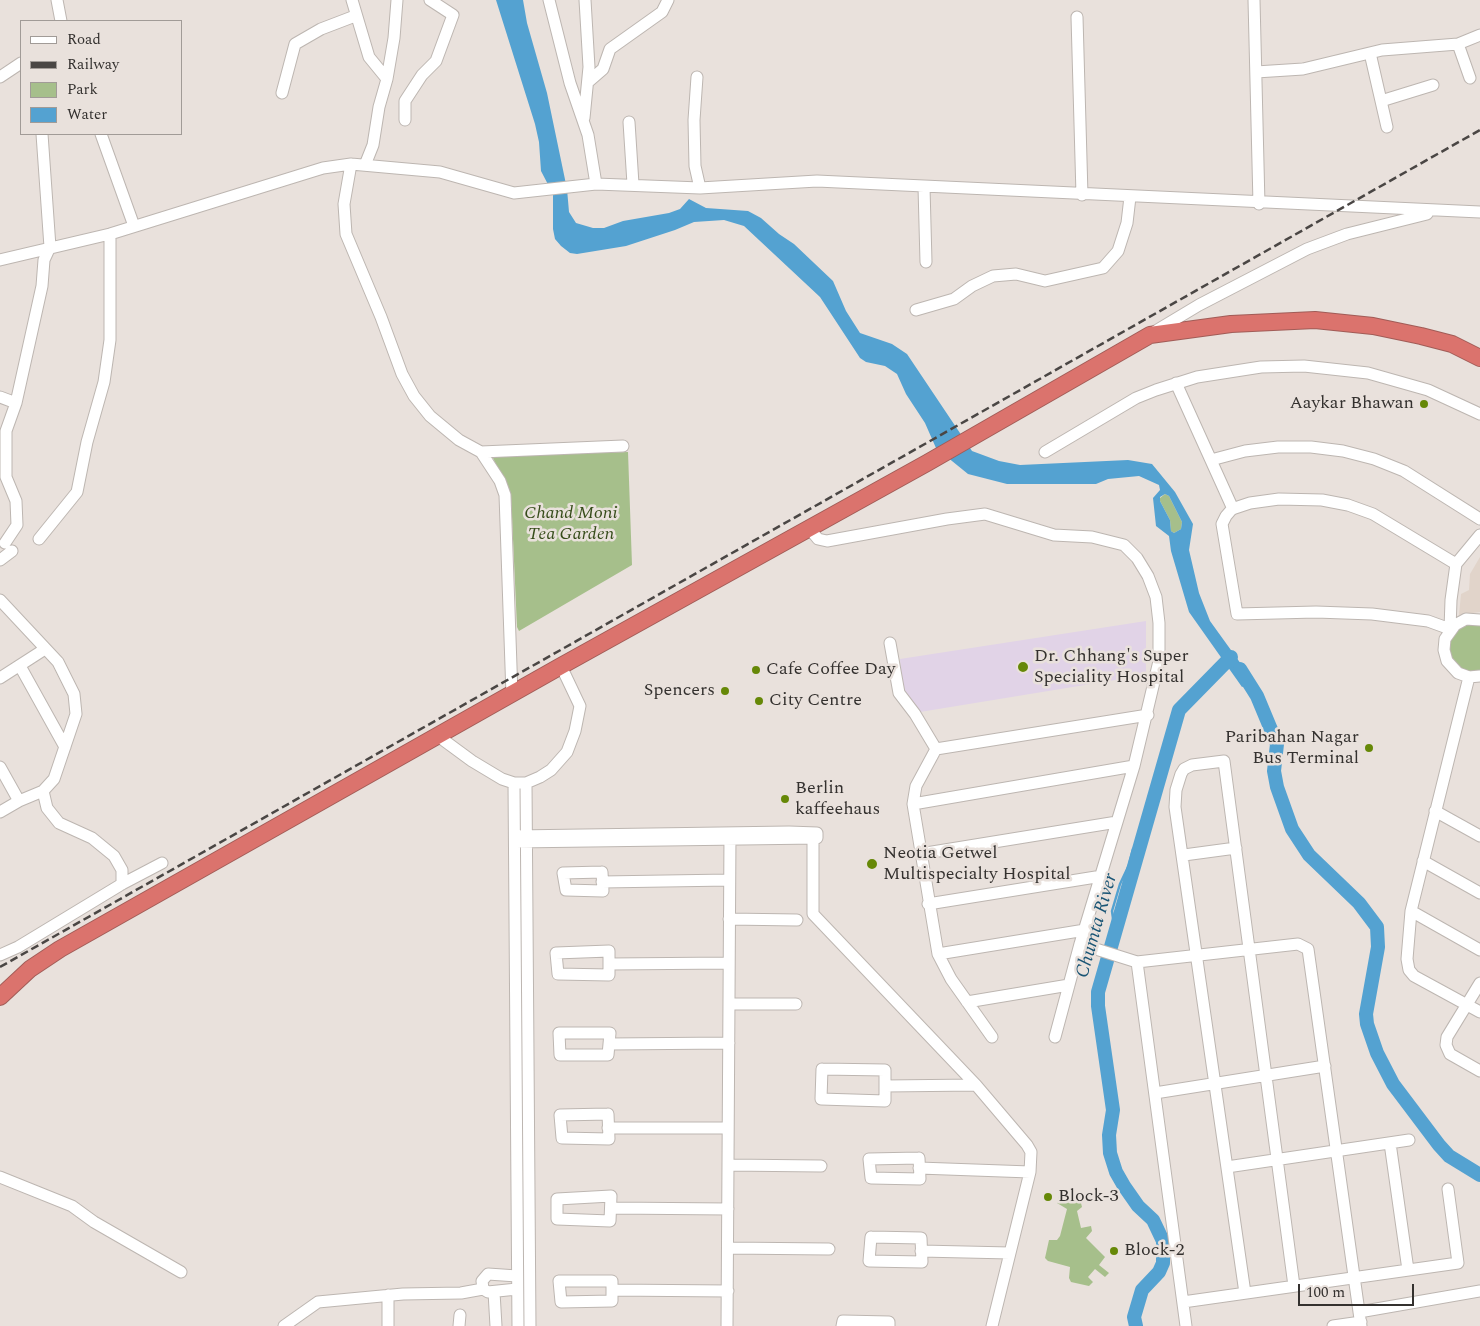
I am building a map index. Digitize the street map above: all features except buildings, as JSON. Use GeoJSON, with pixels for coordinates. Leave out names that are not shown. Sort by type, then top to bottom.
{"type":"FeatureCollection","features":[{"type":"Feature","properties":{"kind":"highway"},"geometry":{"type":"LineString","coordinates":[[0,997],[30,969],[60,949],[561,666],[927,464],[1150,335],[1231,324],[1315,320],[1373,326],[1421,336],[1452,344],[1480,358]]}},
{"type":"Feature","properties":{"kind":"street"},"geometry":{"type":"LineString","coordinates":[[57,0],[61,20]]}},
{"type":"Feature","properties":{"kind":"street"},"geometry":{"type":"LineString","coordinates":[[352,0],[369,57],[387,79]]}},
{"type":"Feature","properties":{"kind":"street"},"geometry":{"type":"LineString","coordinates":[[365,165],[373,145],[379,107],[387,79],[394,38],[397,0]]}},
{"type":"Feature","properties":{"kind":"street"},"geometry":{"type":"LineString","coordinates":[[405,120],[405,101],[422,75],[436,61],[453,15],[430,0]]}},
{"type":"Feature","properties":{"kind":"street"},"geometry":{"type":"LineString","coordinates":[[549,0],[570,83],[584,123],[596,184]]}},
{"type":"Feature","properties":{"kind":"street"},"geometry":{"type":"LineString","coordinates":[[584,123],[589,67],[585,0]]}},
{"type":"Feature","properties":{"kind":"street"},"geometry":{"type":"LineString","coordinates":[[588,82],[602,69],[610,49],[662,12],[668,0]]}},
{"type":"Feature","properties":{"kind":"street"},"geometry":{"type":"LineString","coordinates":[[1254,0],[1259,204]]}},
{"type":"Feature","properties":{"kind":"street"},"geometry":{"type":"LineString","coordinates":[[282,92],[295,44],[321,29],[356,16]]}},
{"type":"Feature","properties":{"kind":"street"},"geometry":{"type":"LineString","coordinates":[[1077,17],[1082,195]]}},
{"type":"Feature","properties":{"kind":"street"},"geometry":{"type":"LineString","coordinates":[[1256,72],[1303,69],[1370,53],[1458,44],[1480,35]]}},
{"type":"Feature","properties":{"kind":"street"},"geometry":{"type":"LineString","coordinates":[[1458,44],[1470,78]]}},
{"type":"Feature","properties":{"kind":"street"},"geometry":{"type":"LineString","coordinates":[[1370,53],[1386,127]]}},
{"type":"Feature","properties":{"kind":"street"},"geometry":{"type":"LineString","coordinates":[[0,77],[20,64]]}},
{"type":"Feature","properties":{"kind":"street"},"geometry":{"type":"LineString","coordinates":[[697,77],[694,120],[695,166],[700,188]]}},
{"type":"Feature","properties":{"kind":"street"},"geometry":{"type":"LineString","coordinates":[[1381,101],[1433,84]]}},
{"type":"Feature","properties":{"kind":"street"},"geometry":{"type":"LineString","coordinates":[[630,122],[633,184]]}},
{"type":"Feature","properties":{"kind":"street"},"geometry":{"type":"LineString","coordinates":[[0,560],[8,547],[17,525],[16,501],[3,479],[3,430],[16,403],[42,286],[44,260],[50,247],[42,135]]}},
{"type":"Feature","properties":{"kind":"street"},"geometry":{"type":"LineString","coordinates":[[101,135],[134,226]]}},
{"type":"Feature","properties":{"kind":"street"},"geometry":{"type":"LineString","coordinates":[[351,164],[344,204],[346,234],[381,317],[402,374],[414,396],[439,425],[459,440],[481,452],[500,481],[507,503],[512,695]]}},
{"type":"Feature","properties":{"kind":"street"},"geometry":{"type":"LineString","coordinates":[[0,260],[110,234],[323,168],[351,164],[440,172],[514,193],[596,184],[700,188],[817,181],[1259,204],[1480,212]]}},
{"type":"Feature","properties":{"kind":"street"},"geometry":{"type":"LineString","coordinates":[[924,187],[926,262]]}},
{"type":"Feature","properties":{"kind":"street"},"geometry":{"type":"LineString","coordinates":[[916,310],[954,299],[972,286],[994,276],[1016,274],[1046,281],[1103,268],[1118,250],[1127,223],[1130,197]]}},
{"type":"Feature","properties":{"kind":"street"},"geometry":{"type":"LineString","coordinates":[[1150,335],[1200,305],[1307,249],[1347,234],[1441,211]]}},
{"type":"Feature","properties":{"kind":"street"},"geometry":{"type":"LineString","coordinates":[[38,540],[77,492],[87,442],[104,382],[110,340],[110,234]]}},
{"type":"Feature","properties":{"kind":"street"},"geometry":{"type":"LineString","coordinates":[[1045,452],[1136,398],[1176,383],[1239,369],[1282,366],[1325,367],[1368,374],[1408,384],[1448,398],[1480,414]]}},
{"type":"Feature","properties":{"kind":"street"},"geometry":{"type":"LineString","coordinates":[[1176,383],[1234,509]]}},
{"type":"Feature","properties":{"kind":"street"},"geometry":{"type":"LineString","coordinates":[[0,397],[16,403]]}},
{"type":"Feature","properties":{"kind":"street"},"geometry":{"type":"LineString","coordinates":[[481,452],[623,446]]}},
{"type":"Feature","properties":{"kind":"street"},"geometry":{"type":"LineString","coordinates":[[1211,460],[1245,451],[1278,447],[1311,446],[1343,451],[1374,459],[1404,471],[1480,519]]}},
{"type":"Feature","properties":{"kind":"street"},"geometry":{"type":"LineString","coordinates":[[1456,564],[1385,520],[1360,509],[1335,502],[1307,498],[1250,503],[1234,509],[1226,516],[1222,528],[1237,614],[1316,612],[1372,614],[1428,622],[1450,629],[1466,619],[1479,619]]}},
{"type":"Feature","properties":{"kind":"street"},"geometry":{"type":"LineString","coordinates":[[809,528],[818,539],[827,541],[985,514],[1054,535],[1092,537],[1124,545],[1137,558],[1148,576],[1156,597],[1159,623],[1159,661],[1148,715],[1134,766],[1080,944],[1055,1036]]}},
{"type":"Feature","properties":{"kind":"street"},"geometry":{"type":"LineString","coordinates":[[1480,535],[1456,564],[1450,629],[1444,644],[1447,661],[1454,670],[1474,676],[1435,811],[1410,911],[1409,970],[1414,976],[1480,1012]]}},
{"type":"Feature","properties":{"kind":"street"},"geometry":{"type":"LineString","coordinates":[[0,600],[58,662],[74,694],[76,714],[54,779],[43,791],[19,801],[0,812]]}},
{"type":"Feature","properties":{"kind":"street"},"geometry":{"type":"LineString","coordinates":[[890,643],[898,693],[915,714],[936,748]]}},
{"type":"Feature","properties":{"kind":"street"},"geometry":{"type":"LineString","coordinates":[[0,678],[45,649]]}},
{"type":"Feature","properties":{"kind":"street"},"geometry":{"type":"LineString","coordinates":[[20,666],[65,747]]}},
{"type":"Feature","properties":{"kind":"street"},"geometry":{"type":"LineString","coordinates":[[438,736],[488,771],[520,783],[551,770],[564,756],[572,741],[580,706],[561,666]]}},
{"type":"Feature","properties":{"kind":"street"},"geometry":{"type":"LineString","coordinates":[[936,748],[1148,715]]}},
{"type":"Feature","properties":{"kind":"street"},"geometry":{"type":"LineString","coordinates":[[936,748],[916,786],[913,804],[928,904],[938,954],[967,1002],[992,1037]]}},
{"type":"Feature","properties":{"kind":"street"},"geometry":{"type":"LineString","coordinates":[[1245,1293],[1176,807],[1178,782],[1188,766],[1224,760],[1294,1286]]}},
{"type":"Feature","properties":{"kind":"street"},"geometry":{"type":"LineString","coordinates":[[913,804],[1134,766]]}},
{"type":"Feature","properties":{"kind":"street"},"geometry":{"type":"LineString","coordinates":[[0,768],[19,801]]}},
{"type":"Feature","properties":{"kind":"street"},"geometry":{"type":"LineString","coordinates":[[518,1326],[520,783]]}},
{"type":"Feature","properties":{"kind":"street"},"geometry":{"type":"LineString","coordinates":[[43,791],[47,808],[59,823],[92,838],[114,856],[122,870],[122,884]]}},
{"type":"Feature","properties":{"kind":"street"},"geometry":{"type":"LineString","coordinates":[[1435,811],[1480,836]]}},
{"type":"Feature","properties":{"kind":"street"},"geometry":{"type":"LineString","coordinates":[[920,854],[1118,822]]}},
{"type":"Feature","properties":{"kind":"street"},"geometry":{"type":"LineString","coordinates":[[520,839],[730,837],[817,833],[817,838],[813,838],[813,914],[976,1084],[1030,1148],[1032,1160],[1030,1172],[992,1326]]}},
{"type":"Feature","properties":{"kind":"street"},"geometry":{"type":"LineString","coordinates":[[728,1326],[730,837]]}},
{"type":"Feature","properties":{"kind":"street"},"geometry":{"type":"LineString","coordinates":[[520,839],[530,1326]]}},
{"type":"Feature","properties":{"kind":"street"},"geometry":{"type":"LineString","coordinates":[[1184,855],[1236,848]]}},
{"type":"Feature","properties":{"kind":"street"},"geometry":{"type":"LineString","coordinates":[[1423,861],[1480,893]]}},
{"type":"Feature","properties":{"kind":"street"},"geometry":{"type":"LineString","coordinates":[[0,955],[18,947],[122,884],[132,881],[162,863]]}},
{"type":"Feature","properties":{"kind":"street"},"geometry":{"type":"LineString","coordinates":[[928,904],[1102,876]]}},
{"type":"Feature","properties":{"kind":"street"},"geometry":{"type":"LineString","coordinates":[[602,882],[729,880]]}},
{"type":"Feature","properties":{"kind":"street"},"geometry":{"type":"LineString","coordinates":[[1410,911],[1480,950]]}},
{"type":"Feature","properties":{"kind":"street"},"geometry":{"type":"LineString","coordinates":[[729,919],[797,920]]}},
{"type":"Feature","properties":{"kind":"street"},"geometry":{"type":"LineString","coordinates":[[938,954],[1085,930]]}},
{"type":"Feature","properties":{"kind":"street"},"geometry":{"type":"LineString","coordinates":[[1080,944],[1137,962],[1298,944],[1308,949],[1360,1320]]}},
{"type":"Feature","properties":{"kind":"street"},"geometry":{"type":"LineString","coordinates":[[609,951],[610,964],[609,975],[558,974],[556,953],[609,951]]}},
{"type":"Feature","properties":{"kind":"street"},"geometry":{"type":"LineString","coordinates":[[1137,962],[1186,1326]]}},
{"type":"Feature","properties":{"kind":"street"},"geometry":{"type":"LineString","coordinates":[[610,964],[729,963]]}},
{"type":"Feature","properties":{"kind":"street"},"geometry":{"type":"LineString","coordinates":[[1480,982],[1447,1037],[1446,1045],[1450,1054],[1480,1071]]}},
{"type":"Feature","properties":{"kind":"street"},"geometry":{"type":"LineString","coordinates":[[967,1002],[1070,985]]}},
{"type":"Feature","properties":{"kind":"street"},"geometry":{"type":"LineString","coordinates":[[729,1004],[796,1004]]}},
{"type":"Feature","properties":{"kind":"street"},"geometry":{"type":"LineString","coordinates":[[559,1033],[610,1033],[609,1044],[608,1055],[560,1055],[559,1033]]}},
{"type":"Feature","properties":{"kind":"street"},"geometry":{"type":"LineString","coordinates":[[609,1044],[729,1042]]}},
{"type":"Feature","properties":{"kind":"street"},"geometry":{"type":"LineString","coordinates":[[1154,1093],[1325,1066]]}},
{"type":"Feature","properties":{"kind":"street"},"geometry":{"type":"LineString","coordinates":[[822,1069],[885,1070],[885,1086],[885,1101],[821,1099],[822,1069]]}},
{"type":"Feature","properties":{"kind":"street"},"geometry":{"type":"LineString","coordinates":[[885,1086],[976,1084]]}},
{"type":"Feature","properties":{"kind":"street"},"geometry":{"type":"LineString","coordinates":[[608,1114],[608,1128],[609,1139],[562,1138],[560,1115],[608,1114]]}},
{"type":"Feature","properties":{"kind":"street"},"geometry":{"type":"LineString","coordinates":[[608,1128],[728,1128]]}},
{"type":"Feature","properties":{"kind":"street"},"geometry":{"type":"LineString","coordinates":[[1227,1167],[1409,1140]]}},
{"type":"Feature","properties":{"kind":"street"},"geometry":{"type":"LineString","coordinates":[[1390,1143],[1408,1270]]}},
{"type":"Feature","properties":{"kind":"street"},"geometry":{"type":"LineString","coordinates":[[728,1165],[821,1166]]}},
{"type":"Feature","properties":{"kind":"street"},"geometry":{"type":"LineString","coordinates":[[918,1168],[1030,1172]]}},
{"type":"Feature","properties":{"kind":"street"},"geometry":{"type":"LineString","coordinates":[[0,1177],[72,1206],[94,1222],[182,1272]]}},
{"type":"Feature","properties":{"kind":"street"},"geometry":{"type":"LineString","coordinates":[[1183,1302],[1458,1263],[1448,1189]]}},
{"type":"Feature","properties":{"kind":"street"},"geometry":{"type":"LineString","coordinates":[[611,1196],[612,1208],[610,1221],[557,1219],[557,1198],[611,1196]]}},
{"type":"Feature","properties":{"kind":"street"},"geometry":{"type":"LineString","coordinates":[[612,1208],[728,1210]]}},
{"type":"Feature","properties":{"kind":"street"},"geometry":{"type":"LineString","coordinates":[[871,1237],[921,1238],[921,1251],[922,1262],[869,1261],[871,1237]]}},
{"type":"Feature","properties":{"kind":"street"},"geometry":{"type":"LineString","coordinates":[[728,1248],[829,1248]]}},
{"type":"Feature","properties":{"kind":"street"},"geometry":{"type":"LineString","coordinates":[[921,1251],[1010,1253]]}},
{"type":"Feature","properties":{"kind":"street"},"geometry":{"type":"LineString","coordinates":[[496,1326],[489,1290],[482,1282],[488,1274],[517,1276]]}},
{"type":"Feature","properties":{"kind":"street"},"geometry":{"type":"LineString","coordinates":[[559,1281],[612,1281],[612,1290],[612,1301],[561,1302],[559,1281]]}},
{"type":"Feature","properties":{"kind":"street"},"geometry":{"type":"LineString","coordinates":[[284,1326],[318,1302],[388,1295],[517,1289]]}},
{"type":"Feature","properties":{"kind":"street"},"geometry":{"type":"LineString","coordinates":[[612,1290],[728,1291]]}},
{"type":"Feature","properties":{"kind":"street"},"geometry":{"type":"LineString","coordinates":[[1333,1326],[1480,1291]]}},
{"type":"Feature","properties":{"kind":"street"},"geometry":{"type":"LineString","coordinates":[[388,1295],[388,1326]]}},
{"type":"Feature","properties":{"kind":"street"},"geometry":{"type":"LineString","coordinates":[[842,1326],[842,1321],[889,1322],[889,1326]]}},
{"type":"Feature","properties":{"kind":"shaded area"},"geometry":{"type":"Polygon","coordinates":[[[1480,557],[1480,612],[1459,615],[1461,594],[1469,590],[1470,574],[1480,557]]]}},
{"type":"Feature","properties":{"kind":"shaded area","name":"Dr. Chhang's Super Speciality Hospital"},"geometry":{"type":"Polygon","coordinates":[[[1146,621],[1146,675],[920,712],[902,690],[900,659],[1146,621]]]}},
{"type":"Feature","properties":{"kind":"green space","name":"Chand Moni Tea Garden"},"geometry":{"type":"Polygon","coordinates":[[[628,452],[632,565],[519,631],[517,627],[511,495],[493,458],[499,456],[628,452]]]}},
{"type":"Feature","properties":{"kind":"green space"},"geometry":{"type":"Polygon","coordinates":[[[1165,494],[1169,496],[1182,522],[1181,529],[1174,533],[1171,531],[1170,520],[1160,501],[1160,498],[1165,494]]]}},
{"type":"Feature","properties":{"kind":"green space"},"geometry":{"type":"Polygon","coordinates":[[[1468,625],[1480,625],[1480,671],[1472,672],[1462,669],[1454,663],[1449,653],[1450,642],[1458,629],[1468,625]]]}},
{"type":"Feature","properties":{"kind":"green space"},"geometry":{"type":"Polygon","coordinates":[[[1060,1192],[1079,1195],[1082,1207],[1077,1211],[1081,1228],[1091,1226],[1092,1231],[1086,1238],[1105,1257],[1099,1265],[1109,1273],[1105,1277],[1095,1269],[1088,1277],[1093,1282],[1089,1286],[1071,1282],[1069,1278],[1070,1267],[1048,1261],[1045,1258],[1049,1240],[1057,1240],[1060,1236],[1067,1209],[1057,1203],[1060,1192]]]}},
{"type":"Feature","properties":{"kind":"water"},"geometry":{"type":"Polygon","coordinates":[[[496,0],[523,0],[527,23],[547,93],[567,189],[569,212],[576,223],[593,228],[604,228],[623,221],[669,213],[680,209],[689,199],[706,208],[748,211],[761,218],[794,244],[833,281],[846,311],[860,333],[892,344],[907,354],[972,451],[999,461],[1020,465],[1128,460],[1152,464],[1175,492],[1193,524],[1189,550],[1199,593],[1210,621],[1254,682],[1242,687],[1189,612],[1171,551],[1169,536],[1156,526],[1153,498],[1160,490],[1159,485],[1139,476],[1108,479],[1096,484],[1007,484],[968,474],[936,448],[925,423],[906,394],[897,374],[885,366],[866,362],[860,358],[820,297],[744,226],[724,220],[694,222],[626,246],[577,254],[570,253],[555,239],[553,229],[553,194],[541,171],[539,142],[496,0]],[[1165,494],[1160,497],[1160,501],[1170,520],[1171,531],[1174,533],[1181,529],[1182,522],[1169,496],[1165,494]]]}},
{"type":"Feature","properties":{"kind":"waterway","name":"Chumta River"},"geometry":{"type":"LineString","coordinates":[[1136,1326],[1134,1317],[1142,1290],[1159,1272],[1163,1263],[1163,1241],[1153,1220],[1138,1206],[1124,1186],[1116,1172],[1110,1153],[1109,1135],[1113,1110],[1098,1006],[1098,992],[1179,710],[1231,657]]}},
{"type":"Feature","properties":{"kind":"waterway"},"geometry":{"type":"LineString","coordinates":[[1240,669],[1257,696],[1277,744],[1274,771],[1277,787],[1292,829],[1309,855],[1359,903],[1377,927],[1378,947],[1366,1014],[1367,1024],[1377,1053],[1393,1084],[1439,1145],[1449,1156],[1480,1175]]}},
{"type":"Feature","properties":{"kind":"waterway"},"geometry":{"type":"LineString","coordinates":[[1115,933],[1112,911],[1120,884],[1129,865],[1133,849],[1143,841]]}},
{"type":"Feature","properties":{"kind":"railway"},"geometry":{"type":"LineString","coordinates":[[0,967],[1480,130]]}},
{"type":"Feature","properties":{"kind":"place","name":"Aaykar Bhawan"},"geometry":{"type":"Point","coordinates":[1424,404]}},
{"type":"Feature","properties":{"kind":"place","name":"Dr. Chhang's Super Speciality Hospital"},"geometry":{"type":"Point","coordinates":[1023,667]}},
{"type":"Feature","properties":{"kind":"place","name":"Cafe Coffee Day"},"geometry":{"type":"Point","coordinates":[756,670]}},
{"type":"Feature","properties":{"kind":"place","name":"Spencers"},"geometry":{"type":"Point","coordinates":[725,691]}},
{"type":"Feature","properties":{"kind":"place","name":"City Centre"},"geometry":{"type":"Point","coordinates":[759,701]}},
{"type":"Feature","properties":{"kind":"place","name":"Paribahan Nagar Bus Terminal"},"geometry":{"type":"Point","coordinates":[1369,748]}},
{"type":"Feature","properties":{"kind":"place","name":"Berlin kaffeehaus"},"geometry":{"type":"Point","coordinates":[785,799]}},
{"type":"Feature","properties":{"kind":"place","name":"Neotia Getwel Multispecialty Hospital"},"geometry":{"type":"Point","coordinates":[872,864]}},
{"type":"Feature","properties":{"kind":"place","name":"Block-3"},"geometry":{"type":"Point","coordinates":[1048,1197]}},
{"type":"Feature","properties":{"kind":"place","name":"Block-2"},"geometry":{"type":"Point","coordinates":[1114,1251]}}]}
